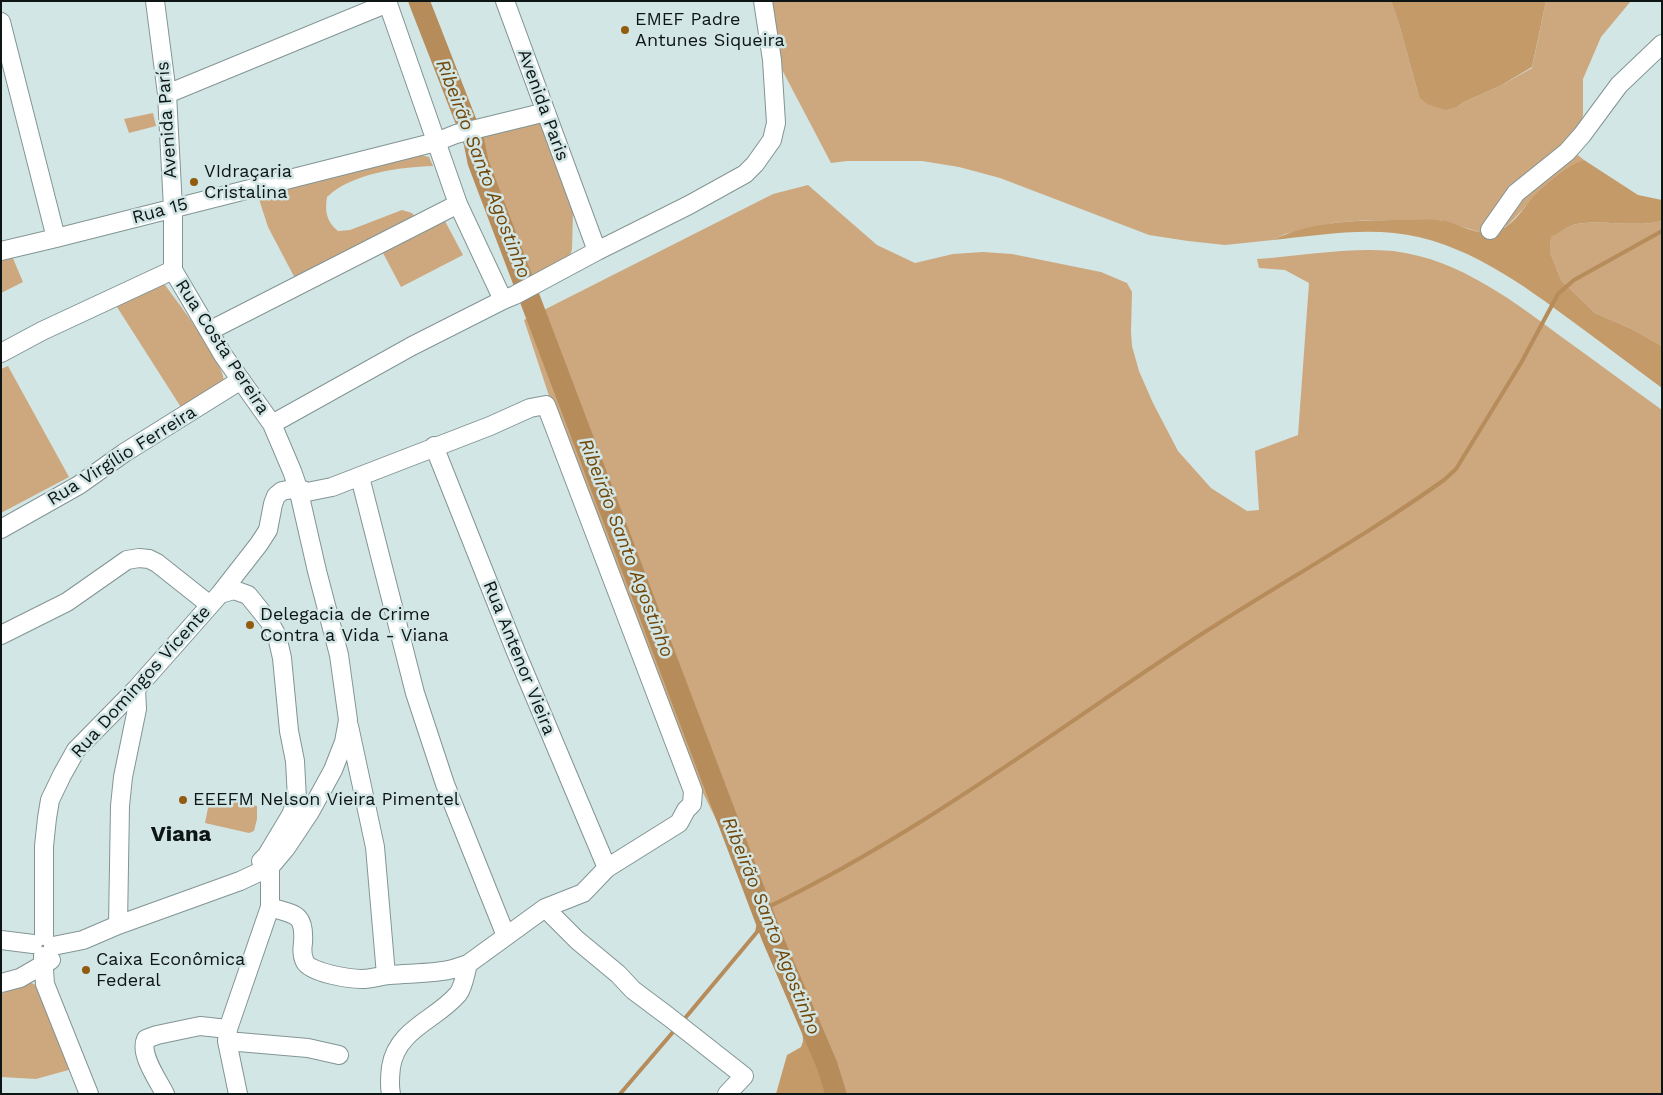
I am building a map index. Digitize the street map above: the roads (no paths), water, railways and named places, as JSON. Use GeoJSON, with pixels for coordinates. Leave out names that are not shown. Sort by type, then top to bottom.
{"type":"FeatureCollection","features":[{"type":"Feature","properties":{"kind":"street","name":"Avenida París"},"geometry":{"type":"LineString","coordinates":[[155,1],[167,94],[173,208],[173,270]]}},
{"type":"Feature","properties":{"kind":"street","name":"Avenida Paris"},"geometry":{"type":"LineString","coordinates":[[505,1],[597,251]]}},
{"type":"Feature","properties":{"kind":"street"},"geometry":{"type":"LineString","coordinates":[[272,424],[412,346],[542,281],[745,174],[755,164],[772,140],[776,123],[772,60],[763,1]]}},
{"type":"Feature","properties":{"kind":"street"},"geometry":{"type":"LineString","coordinates":[[167,94],[387,2],[458,204],[509,298]]}},
{"type":"Feature","properties":{"kind":"street"},"geometry":{"type":"LineString","coordinates":[[1,22],[56,238]]}},
{"type":"Feature","properties":{"kind":"street"},"geometry":{"type":"LineString","coordinates":[[1490,230],[1516,193],[1567,152],[1619,85],[1662,44]]}},
{"type":"Feature","properties":{"kind":"street","name":"Rua 15"},"geometry":{"type":"LineString","coordinates":[[1,251],[436,142],[456,134],[546,112]]}},
{"type":"Feature","properties":{"kind":"street"},"geometry":{"type":"LineString","coordinates":[[209,331],[458,204]]}},
{"type":"Feature","properties":{"kind":"street"},"geometry":{"type":"LineString","coordinates":[[1,353],[42,331],[173,270]]}},
{"type":"Feature","properties":{"kind":"street","name":"Rua Costa Pereira"},"geometry":{"type":"LineString","coordinates":[[173,270],[209,331],[272,424],[298,488]]}},
{"type":"Feature","properties":{"kind":"street","name":"Rua Virgílio Ferreira"},"geometry":{"type":"LineString","coordinates":[[1,529],[80,485],[124,453],[241,380]]}},
{"type":"Feature","properties":{"kind":"street"},"geometry":{"type":"LineString","coordinates":[[270,907],[293,914],[302,923],[304,928],[303,956],[308,966],[328,974],[362,979],[446,970],[468,964],[544,908],[583,894],[607,868],[679,823],[686,810],[692,804],[693,791],[546,405],[530,408],[490,426],[434,446],[360,477],[316,492],[307,492],[298,488]]}},
{"type":"Feature","properties":{"kind":"street","name":"Rua Antenor Vieira"},"geometry":{"type":"LineString","coordinates":[[434,446],[516,652],[607,868]]}},
{"type":"Feature","properties":{"kind":"street"},"geometry":{"type":"LineString","coordinates":[[360,477],[415,693],[445,784],[506,936]]}},
{"type":"Feature","properties":{"kind":"street"},"geometry":{"type":"LineString","coordinates":[[298,488],[339,655],[348,720],[375,847],[386,975]]}},
{"type":"Feature","properties":{"kind":"street","name":"Rua Domingos Vicente"},"geometry":{"type":"LineString","coordinates":[[89,1094],[44,979],[42,951],[44,846],[50,800],[76,750],[136,689],[215,599],[259,544],[268,530],[276,496],[282,491],[298,488]]}},
{"type":"Feature","properties":{"kind":"street"},"geometry":{"type":"LineString","coordinates":[[1,635],[67,602],[131,558],[149,559],[215,599],[234,590],[248,596],[269,621],[277,636],[282,658],[288,731],[295,761],[297,799],[268,861],[270,907],[228,1035],[235,1091]]}},
{"type":"Feature","properties":{"kind":"street"},"geometry":{"type":"LineString","coordinates":[[118,925],[121,800],[123,777],[137,709],[136,689]]}},
{"type":"Feature","properties":{"kind":"street"},"geometry":{"type":"LineString","coordinates":[[1,982],[42,951],[83,940],[118,925],[253,876],[268,861],[286,848],[310,812],[333,770],[344,742],[348,720]]}},
{"type":"Feature","properties":{"kind":"street"},"geometry":{"type":"LineString","coordinates":[[544,908],[577,940],[618,974],[633,990],[744,1076],[730,1090]]}},
{"type":"Feature","properties":{"kind":"street"},"geometry":{"type":"LineString","coordinates":[[1,940],[42,951]]}},
{"type":"Feature","properties":{"kind":"street"},"geometry":{"type":"LineString","coordinates":[[392,1094],[390,1087],[391,1066],[399,1045],[408,1034],[458,993],[464,983],[468,964]]}},
{"type":"Feature","properties":{"kind":"street"},"geometry":{"type":"LineString","coordinates":[[165,1094],[147,1060],[144,1049],[146,1039],[157,1035],[200,1026],[228,1035],[339,1055]]}},
{"type":"Feature","properties":{"kind":"waterway","name":"Ribeirão Santo Agostinho"},"geometry":{"type":"LineString","coordinates":[[419,1],[474,142],[478,162],[772,937],[827,1065],[836,1094]]}},
{"type":"Feature","properties":{"kind":"waterway"},"geometry":{"type":"LineString","coordinates":[[686,1017],[757,932],[762,910],[819,881],[928,817],[1191,641],[1351,542],[1444,480],[1456,469],[1521,363],[1558,294],[1574,280],[1662,231]]}},
{"type":"Feature","properties":{"kind":"waterway"},"geometry":{"type":"LineString","coordinates":[[620,1094],[673,1032]]}},
{"type":"Feature","properties":{"kind":"place","name":"EMEF Padre Antunes Siqueira"},"geometry":{"type":"Point","coordinates":[625,30]}},
{"type":"Feature","properties":{"kind":"place","name":"VIdraçaria Cristalina"},"geometry":{"type":"Point","coordinates":[194,182]}},
{"type":"Feature","properties":{"kind":"place","name":"Delegacia de Crime Contra a Vida - Viana"},"geometry":{"type":"Point","coordinates":[250,625]}},
{"type":"Feature","properties":{"kind":"place","name":"EEEFM Nelson Vieira Pimentel"},"geometry":{"type":"Point","coordinates":[183,800]}},
{"type":"Feature","properties":{"kind":"place","name":"Caixa Econômica Federal"},"geometry":{"type":"Point","coordinates":[86,970]}},
{"type":"Feature","properties":{"kind":"district","name":"Viana"},"geometry":{"type":"Point","coordinates":[181,835]}}]}
